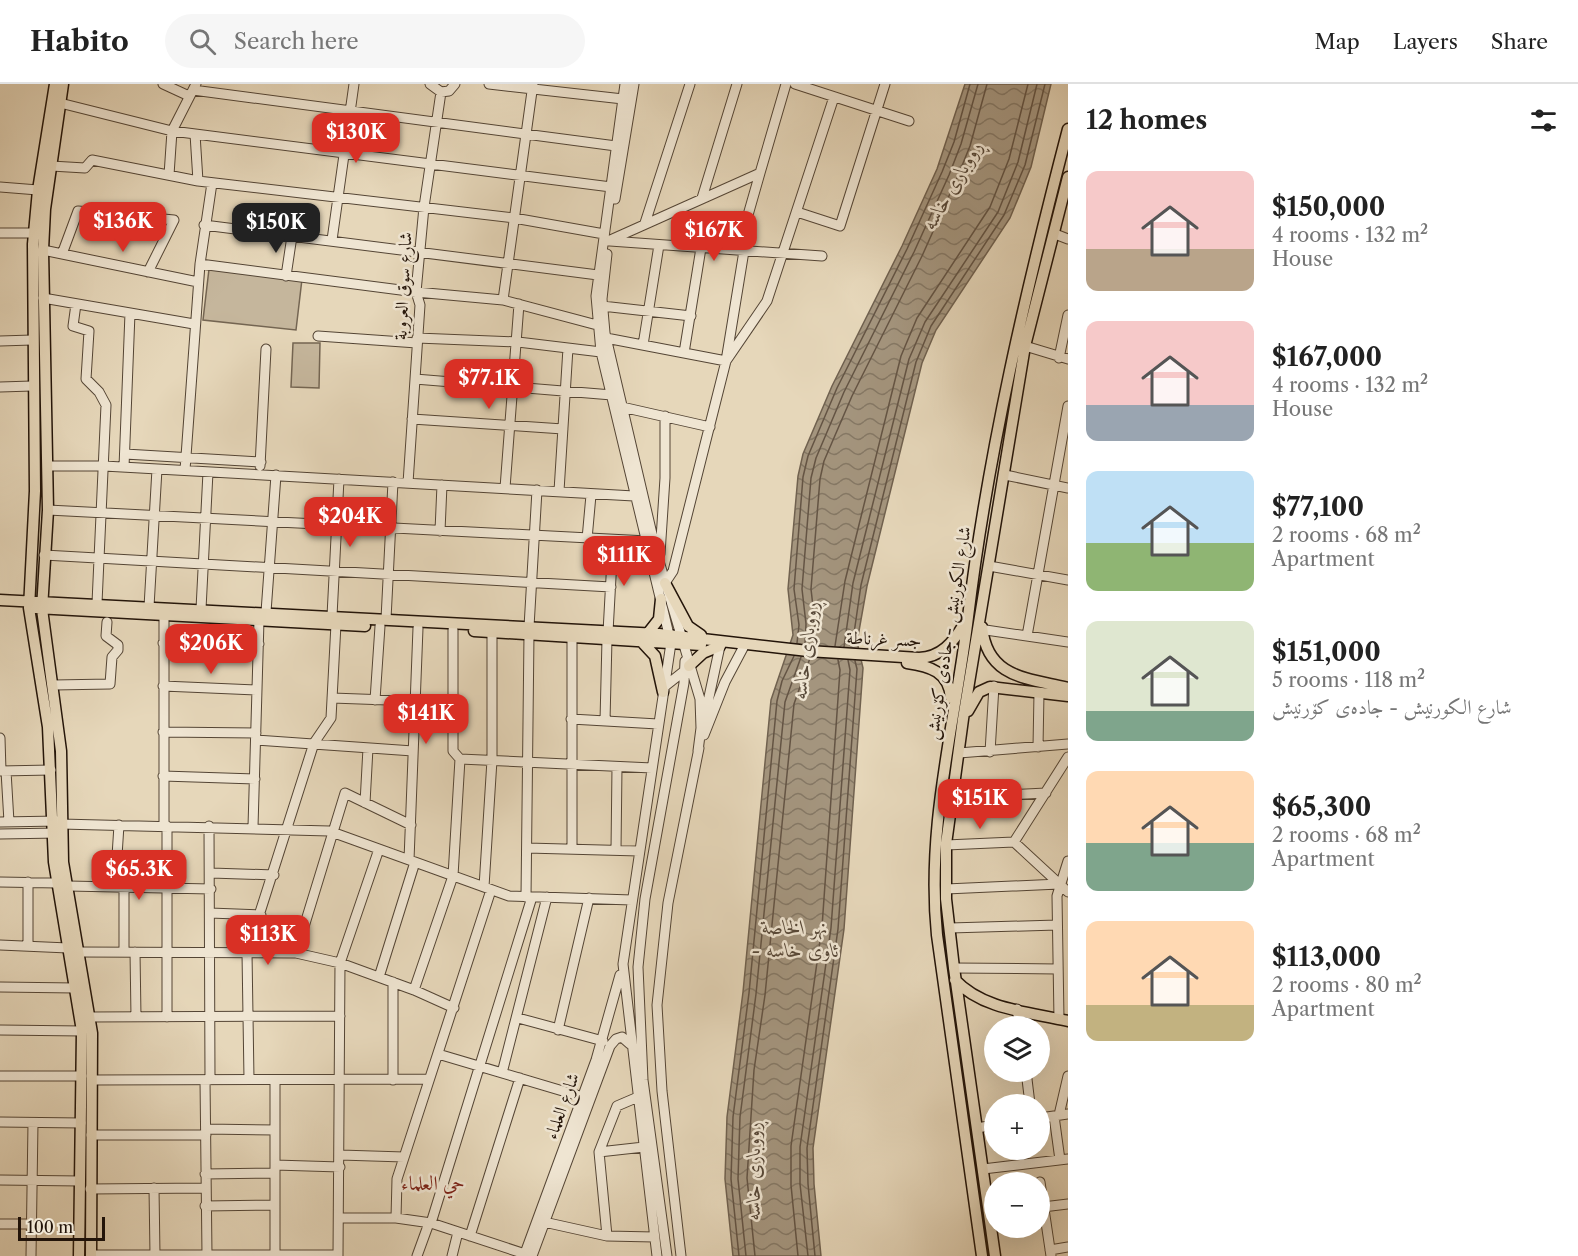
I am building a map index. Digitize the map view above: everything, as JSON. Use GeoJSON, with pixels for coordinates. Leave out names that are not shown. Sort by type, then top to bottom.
{"type":"FeatureCollection","features":[{"type":"Feature","properties":{"kind":"main road"},"geometry":{"type":"LineString","coordinates":[[55,84],[38,190],[34,233],[32,386],[36,491],[29,604],[48,727],[62,884],[73,950],[93,1033],[81,1124],[79,1256]]}},
{"type":"Feature","properties":{"kind":"main road"},"geometry":{"type":"LineString","coordinates":[[57,827],[61,751],[42,605],[48,510],[43,250],[51,166],[63,84]]}},
{"type":"Feature","properties":{"kind":"main road","name":"شارع الكورنيش - جادەی کۆرنیش"},"geometry":{"type":"LineString","coordinates":[[982,1256],[933,899],[934,843],[952,712],[1003,399],[1068,129]]}},
{"type":"Feature","properties":{"kind":"main road","name":"شارع الكورنيش - جادەی کۆرنیش"},"geometry":{"type":"LineString","coordinates":[[984,1177],[955,974],[946,889],[946,845],[963,719],[980,629],[1025,346],[1067,185]]}},
{"type":"Feature","properties":{"kind":"main road"},"geometry":{"type":"LineString","coordinates":[[1003,399],[1017,401]]}},
{"type":"Feature","properties":{"kind":"main road"},"geometry":{"type":"LineString","coordinates":[[999,423],[1013,425]]}},
{"type":"Feature","properties":{"kind":"main road"},"geometry":{"type":"LineString","coordinates":[[665,583],[688,626],[710,639]]}},
{"type":"Feature","properties":{"kind":"main road"},"geometry":{"type":"LineString","coordinates":[[645,637],[659,619],[661,599]]}},
{"type":"Feature","properties":{"kind":"main road"},"geometry":{"type":"LineString","coordinates":[[0,600],[164,616],[263,616]]}},
{"type":"Feature","properties":{"kind":"main road"},"geometry":{"type":"LineString","coordinates":[[42,605],[97,603],[201,609],[263,616],[710,639],[779,650]]}},
{"type":"Feature","properties":{"kind":"main road"},"geometry":{"type":"LineString","coordinates":[[0,607],[29,604]]}},
{"type":"Feature","properties":{"kind":"main road","name":"جسر غرناطة"},"geometry":{"type":"LineString","coordinates":[[874,658],[933,656],[950,645],[968,616]]}},
{"type":"Feature","properties":{"kind":"main road"},"geometry":{"type":"LineString","coordinates":[[383,623],[492,633],[529,631],[572,638],[608,635]]}},
{"type":"Feature","properties":{"kind":"main road"},"geometry":{"type":"LineString","coordinates":[[980,629],[991,657],[1002,668],[1015,675],[1068,688]]}},
{"type":"Feature","properties":{"kind":"main road"},"geometry":{"type":"LineString","coordinates":[[645,637],[655,656],[663,689]]}},
{"type":"Feature","properties":{"kind":"main road"},"geometry":{"type":"LineString","coordinates":[[676,639],[720,646],[779,650]]}},
{"type":"Feature","properties":{"kind":"main road"},"geometry":{"type":"LineString","coordinates":[[688,668],[703,653],[720,646]]}},
{"type":"Feature","properties":{"kind":"main road","name":"جسر غرناطة"},"geometry":{"type":"LineString","coordinates":[[779,650],[874,658],[925,666],[941,673],[949,685],[952,712]]}},
{"type":"Feature","properties":{"kind":"main road"},"geometry":{"type":"LineString","coordinates":[[963,719],[979,692],[994,686],[1068,696]]}},
{"type":"Feature","properties":{"kind":"main road"},"geometry":{"type":"LineString","coordinates":[[73,950],[91,1135],[91,1256]]}},
{"type":"Feature","properties":{"kind":"main road"},"geometry":{"type":"LineString","coordinates":[[955,974],[965,990],[983,1001],[1064,1020]]}},
{"type":"Feature","properties":{"kind":"main road"},"geometry":{"type":"LineString","coordinates":[[962,1018],[975,1004],[983,1001]]}},
{"type":"Feature","properties":{"kind":"main road"},"geometry":{"type":"LineString","coordinates":[[976,1211],[984,1210]]}},
{"type":"Feature","properties":{"kind":"main road"},"geometry":{"type":"LineString","coordinates":[[979,1236],[984,1235]]}},
{"type":"Feature","properties":{"kind":"main road","name":"شارع الكورنيش - جادەی کۆرنیش"},"geometry":{"type":"LineString","coordinates":[[992,1238],[994,1256]]}},
{"type":"Feature","properties":{"kind":"street"},"geometry":{"type":"LineString","coordinates":[[163,84],[350,112],[616,146]]}},
{"type":"Feature","properties":{"kind":"street"},"geometry":{"type":"LineString","coordinates":[[332,240],[354,84]]}},
{"type":"Feature","properties":{"kind":"street"},"geometry":{"type":"LineString","coordinates":[[430,84],[441,92],[449,90],[455,84]]}},
{"type":"Feature","properties":{"kind":"street"},"geometry":{"type":"LineString","coordinates":[[489,84],[533,86],[623,99]]}},
{"type":"Feature","properties":{"kind":"street"},"geometry":{"type":"LineString","coordinates":[[626,84],[611,187],[602,306],[606,338],[665,583],[676,639],[663,689],[623,964],[630,1044],[658,1176],[667,1256]]}},
{"type":"Feature","properties":{"kind":"street"},"geometry":{"type":"LineString","coordinates":[[634,84],[598,275],[597,325],[600,352],[661,599],[701,707],[698,751]]}},
{"type":"Feature","properties":{"kind":"street"},"geometry":{"type":"LineString","coordinates":[[645,223],[690,84]]}},
{"type":"Feature","properties":{"kind":"street"},"geometry":{"type":"LineString","coordinates":[[702,198],[737,84]]}},
{"type":"Feature","properties":{"kind":"street"},"geometry":{"type":"LineString","coordinates":[[665,583],[673,571],[697,469],[710,427],[726,361],[741,251],[760,173],[786,84]]}},
{"type":"Feature","properties":{"kind":"street"},"geometry":{"type":"LineString","coordinates":[[795,84],[909,121]]}},
{"type":"Feature","properties":{"kind":"street"},"geometry":{"type":"LineString","coordinates":[[797,212],[840,226],[885,84]]}},
{"type":"Feature","properties":{"kind":"street"},"geometry":{"type":"LineString","coordinates":[[503,300],[533,86]]}},
{"type":"Feature","properties":{"kind":"street"},"geometry":{"type":"LineString","coordinates":[[169,175],[172,131],[193,90]]}},
{"type":"Feature","properties":{"kind":"street","name":"شارع سوق العروبة"},"geometry":{"type":"LineString","coordinates":[[408,483],[420,305],[416,292],[424,207],[441,92]]}},
{"type":"Feature","properties":{"kind":"street"},"geometry":{"type":"LineString","coordinates":[[726,361],[767,301],[834,97]]}},
{"type":"Feature","properties":{"kind":"street"},"geometry":{"type":"LineString","coordinates":[[60,103],[172,131],[611,187]]}},
{"type":"Feature","properties":{"kind":"street"},"geometry":{"type":"LineString","coordinates":[[195,134],[198,181]]}},
{"type":"Feature","properties":{"kind":"street"},"geometry":{"type":"LineString","coordinates":[[51,166],[85,168],[92,160],[212,183],[514,218],[606,238],[659,245],[822,256]]}},
{"type":"Feature","properties":{"kind":"street"},"geometry":{"type":"LineString","coordinates":[[606,238],[760,173]]}},
{"type":"Feature","properties":{"kind":"street"},"geometry":{"type":"LineString","coordinates":[[185,470],[194,324],[204,225],[212,183]]}},
{"type":"Feature","properties":{"kind":"street"},"geometry":{"type":"LineString","coordinates":[[0,187],[38,190]]}},
{"type":"Feature","properties":{"kind":"street"},"geometry":{"type":"LineString","coordinates":[[62,254],[78,210],[174,220],[148,272]]}},
{"type":"Feature","properties":{"kind":"street"},"geometry":{"type":"LineString","coordinates":[[204,225],[598,275]]}},
{"type":"Feature","properties":{"kind":"street"},"geometry":{"type":"LineString","coordinates":[[0,234],[34,233]]}},
{"type":"Feature","properties":{"kind":"street"},"geometry":{"type":"LineString","coordinates":[[1055,234],[1068,239]]}},
{"type":"Feature","properties":{"kind":"street"},"geometry":{"type":"LineString","coordinates":[[286,276],[292,236]]}},
{"type":"Feature","properties":{"kind":"street"},"geometry":{"type":"LineString","coordinates":[[643,345],[659,245]]}},
{"type":"Feature","properties":{"kind":"street"},"geometry":{"type":"LineString","coordinates":[[684,353],[701,248]]}},
{"type":"Feature","properties":{"kind":"street"},"geometry":{"type":"LineString","coordinates":[[43,250],[198,282]]}},
{"type":"Feature","properties":{"kind":"street"},"geometry":{"type":"LineString","coordinates":[[200,264],[416,292],[503,300],[597,325]]}},
{"type":"Feature","properties":{"kind":"street"},"geometry":{"type":"LineString","coordinates":[[43,298],[194,324]]}},
{"type":"Feature","properties":{"kind":"street"},"geometry":{"type":"LineString","coordinates":[[76,304],[73,326],[89,331],[86,379],[99,392],[106,405],[97,603]]}},
{"type":"Feature","properties":{"kind":"street"},"geometry":{"type":"LineString","coordinates":[[505,489],[515,386],[519,304]]}},
{"type":"Feature","properties":{"kind":"street"},"geometry":{"type":"LineString","coordinates":[[602,306],[691,316]]}},
{"type":"Feature","properties":{"kind":"street"},"geometry":{"type":"LineString","coordinates":[[124,467],[129,313]]}},
{"type":"Feature","properties":{"kind":"street"},"geometry":{"type":"LineString","coordinates":[[1025,346],[1064,358],[1068,315]]}},
{"type":"Feature","properties":{"kind":"street"},"geometry":{"type":"LineString","coordinates":[[318,336],[518,342],[600,352]]}},
{"type":"Feature","properties":{"kind":"street"},"geometry":{"type":"LineString","coordinates":[[606,338],[726,361]]}},
{"type":"Feature","properties":{"kind":"street"},"geometry":{"type":"LineString","coordinates":[[0,340],[32,340]]}},
{"type":"Feature","properties":{"kind":"street"},"geometry":{"type":"LineString","coordinates":[[559,491],[568,348]]}},
{"type":"Feature","properties":{"kind":"street"},"geometry":{"type":"LineString","coordinates":[[260,475],[266,349]]}},
{"type":"Feature","properties":{"kind":"street"},"geometry":{"type":"LineString","coordinates":[[415,379],[612,395]]}},
{"type":"Feature","properties":{"kind":"street"},"geometry":{"type":"LineString","coordinates":[[0,387],[32,386]]}},
{"type":"Feature","properties":{"kind":"street"},"geometry":{"type":"LineString","coordinates":[[1027,636],[1068,406]]}},
{"type":"Feature","properties":{"kind":"street"},"geometry":{"type":"LineString","coordinates":[[622,407],[710,427]]}},
{"type":"Feature","properties":{"kind":"street"},"geometry":{"type":"LineString","coordinates":[[660,563],[665,478],[665,416]]}},
{"type":"Feature","properties":{"kind":"street"},"geometry":{"type":"LineString","coordinates":[[412,419],[563,429]]}},
{"type":"Feature","properties":{"kind":"street"},"geometry":{"type":"LineString","coordinates":[[125,454],[261,462]]}},
{"type":"Feature","properties":{"kind":"street"},"geometry":{"type":"LineString","coordinates":[[48,466],[185,470],[634,496]]}},
{"type":"Feature","properties":{"kind":"street"},"geometry":{"type":"LineString","coordinates":[[149,607],[157,469]]}},
{"type":"Feature","properties":{"kind":"street"},"geometry":{"type":"LineString","coordinates":[[201,609],[208,472]]}},
{"type":"Feature","properties":{"kind":"street"},"geometry":{"type":"LineString","coordinates":[[253,827],[259,645],[276,475]]}},
{"type":"Feature","properties":{"kind":"street"},"geometry":{"type":"LineString","coordinates":[[1005,475],[1068,488]]}},
{"type":"Feature","properties":{"kind":"street"},"geometry":{"type":"LineString","coordinates":[[249,1079],[248,953],[314,743],[331,718],[339,479]]}},
{"type":"Feature","properties":{"kind":"street"},"geometry":{"type":"LineString","coordinates":[[375,699],[388,573],[393,482]]}},
{"type":"Feature","properties":{"kind":"street"},"geometry":{"type":"LineString","coordinates":[[440,531],[442,485]]}},
{"type":"Feature","properties":{"kind":"street"},"geometry":{"type":"LineString","coordinates":[[417,1256],[430,1223],[529,897],[527,848],[529,631],[537,490]]}},
{"type":"Feature","properties":{"kind":"street"},"geometry":{"type":"LineString","coordinates":[[587,539],[591,495]]}},
{"type":"Feature","properties":{"kind":"street"},"geometry":{"type":"LineString","coordinates":[[48,510],[206,520],[647,541]]}},
{"type":"Feature","properties":{"kind":"street"},"geometry":{"type":"LineString","coordinates":[[605,721],[613,541]]}},
{"type":"Feature","properties":{"kind":"street"},"geometry":{"type":"LineString","coordinates":[[44,555],[336,569],[530,583],[611,586]]}},
{"type":"Feature","properties":{"kind":"street"},"geometry":{"type":"LineString","coordinates":[[989,566],[1068,580]]}},
{"type":"Feature","properties":{"kind":"street"},"geometry":{"type":"LineString","coordinates":[[164,616],[163,776],[166,826],[167,1017]]}},
{"type":"Feature","properties":{"kind":"street"},"geometry":{"type":"LineString","coordinates":[[54,685],[110,684],[112,657],[118,650],[118,645],[106,636],[106,622]]}},
{"type":"Feature","properties":{"kind":"street"},"geometry":{"type":"LineString","coordinates":[[379,977],[412,861],[412,751],[418,628]]}},
{"type":"Feature","properties":{"kind":"street"},"geometry":{"type":"LineString","coordinates":[[980,629],[1068,642]]}},
{"type":"Feature","properties":{"kind":"street"},"geometry":{"type":"LineString","coordinates":[[414,990],[453,876],[460,759],[453,751],[453,630]]}},
{"type":"Feature","properties":{"kind":"street"},"geometry":{"type":"LineString","coordinates":[[396,1218],[397,1179],[428,1079],[454,1008],[488,889],[492,760],[492,633]]}},
{"type":"Feature","properties":{"kind":"street"},"geometry":{"type":"LineString","coordinates":[[572,638],[572,848]]}},
{"type":"Feature","properties":{"kind":"street"},"geometry":{"type":"LineString","coordinates":[[164,643],[259,645]]}},
{"type":"Feature","properties":{"kind":"street"},"geometry":{"type":"LineString","coordinates":[[681,1256],[658,1040],[659,969],[668,903],[720,646]]}},
{"type":"Feature","properties":{"kind":"street"},"geometry":{"type":"LineString","coordinates":[[698,751],[725,682],[743,648]]}},
{"type":"Feature","properties":{"kind":"street"},"geometry":{"type":"LineString","coordinates":[[663,689],[688,668]]}},
{"type":"Feature","properties":{"kind":"street"},"geometry":{"type":"LineString","coordinates":[[657,1256],[638,1097],[638,967],[645,899],[688,668]]}},
{"type":"Feature","properties":{"kind":"street"},"geometry":{"type":"LineString","coordinates":[[163,686],[257,690]]}},
{"type":"Feature","properties":{"kind":"street"},"geometry":{"type":"LineString","coordinates":[[990,752],[994,686]]}},
{"type":"Feature","properties":{"kind":"street"},"geometry":{"type":"LineString","coordinates":[[1038,747],[1039,693]]}},
{"type":"Feature","properties":{"kind":"street"},"geometry":{"type":"LineString","coordinates":[[332,698],[415,701]]}},
{"type":"Feature","properties":{"kind":"street"},"geometry":{"type":"LineString","coordinates":[[571,719],[658,723]]}},
{"type":"Feature","properties":{"kind":"street"},"geometry":{"type":"LineString","coordinates":[[163,732],[256,737],[412,751]]}},
{"type":"Feature","properties":{"kind":"street"},"geometry":{"type":"LineString","coordinates":[[0,738],[5,822],[57,827]]}},
{"type":"Feature","properties":{"kind":"street"},"geometry":{"type":"LineString","coordinates":[[959,753],[1068,744]]}},
{"type":"Feature","properties":{"kind":"street"},"geometry":{"type":"LineString","coordinates":[[365,803],[368,748]]}},
{"type":"Feature","properties":{"kind":"street"},"geometry":{"type":"LineString","coordinates":[[1014,842],[1068,757]]}},
{"type":"Feature","properties":{"kind":"street"},"geometry":{"type":"LineString","coordinates":[[460,759],[652,768]]}},
{"type":"Feature","properties":{"kind":"street"},"geometry":{"type":"LineString","coordinates":[[616,850],[617,767]]}},
{"type":"Feature","properties":{"kind":"street"},"geometry":{"type":"LineString","coordinates":[[2,771],[51,770]]}},
{"type":"Feature","properties":{"kind":"street"},"geometry":{"type":"LineString","coordinates":[[163,776],[255,779]]}},
{"type":"Feature","properties":{"kind":"street"},"geometry":{"type":"LineString","coordinates":[[648,790],[666,780]]}},
{"type":"Feature","properties":{"kind":"street"},"geometry":{"type":"LineString","coordinates":[[296,953],[345,793],[411,825]]}},
{"type":"Feature","properties":{"kind":"street"},"geometry":{"type":"LineString","coordinates":[[952,798],[1046,793]]}},
{"type":"Feature","properties":{"kind":"street"},"geometry":{"type":"LineString","coordinates":[[119,825],[119,887],[124,952]]}},
{"type":"Feature","properties":{"kind":"street"},"geometry":{"type":"LineString","coordinates":[[0,834],[57,827],[119,825],[289,828],[333,832],[509,897],[632,900]]}},
{"type":"Feature","properties":{"kind":"street"},"geometry":{"type":"LineString","coordinates":[[209,826],[210,1017],[205,1206],[213,1256]]}},
{"type":"Feature","properties":{"kind":"street"},"geometry":{"type":"LineString","coordinates":[[946,845],[1014,842],[1068,892]]}},
{"type":"Feature","properties":{"kind":"street"},"geometry":{"type":"LineString","coordinates":[[527,848],[639,851]]}},
{"type":"Feature","properties":{"kind":"street"},"geometry":{"type":"LineString","coordinates":[[91,1256],[338,1256],[340,963],[379,849]]}},
{"type":"Feature","properties":{"kind":"street"},"geometry":{"type":"LineString","coordinates":[[1064,1020],[1057,969],[1057,925],[1059,884],[1068,861]]}},
{"type":"Feature","properties":{"kind":"street"},"geometry":{"type":"LineString","coordinates":[[211,873],[274,875]]}},
{"type":"Feature","properties":{"kind":"street"},"geometry":{"type":"LineString","coordinates":[[0,882],[211,889]]}},
{"type":"Feature","properties":{"kind":"street"},"geometry":{"type":"LineString","coordinates":[[28,882],[28,946]]}},
{"type":"Feature","properties":{"kind":"street"},"geometry":{"type":"LineString","coordinates":[[946,889],[1059,884]]}},
{"type":"Feature","properties":{"kind":"street"},"geometry":{"type":"LineString","coordinates":[[502,1073],[518,1018],[521,995],[547,897]]}},
{"type":"Feature","properties":{"kind":"street"},"geometry":{"type":"LineString","coordinates":[[558,1029],[589,898]]}},
{"type":"Feature","properties":{"kind":"street"},"geometry":{"type":"LineString","coordinates":[[210,913],[261,915]]}},
{"type":"Feature","properties":{"kind":"street"},"geometry":{"type":"LineString","coordinates":[[950,928],[1057,925]]}},
{"type":"Feature","properties":{"kind":"street"},"geometry":{"type":"LineString","coordinates":[[0,945],[124,952],[296,953],[340,963],[414,990],[454,1008]]}},
{"type":"Feature","properties":{"kind":"street"},"geometry":{"type":"LineString","coordinates":[[135,952],[135,1017]]}},
{"type":"Feature","properties":{"kind":"street","name":"شارع العلماء"},"geometry":{"type":"LineString","coordinates":[[527,1255],[603,1041],[623,964]]}},
{"type":"Feature","properties":{"kind":"street"},"geometry":{"type":"LineString","coordinates":[[955,974],[1057,969]]}},
{"type":"Feature","properties":{"kind":"street"},"geometry":{"type":"LineString","coordinates":[[393,982],[393,1080]]}},
{"type":"Feature","properties":{"kind":"street"},"geometry":{"type":"LineString","coordinates":[[0,987],[75,988]]}},
{"type":"Feature","properties":{"kind":"street"},"geometry":{"type":"LineString","coordinates":[[502,988],[521,995]]}},
{"type":"Feature","properties":{"kind":"street"},"geometry":{"type":"LineString","coordinates":[[1017,1010],[1018,1016]]}},
{"type":"Feature","properties":{"kind":"street"},"geometry":{"type":"LineString","coordinates":[[90,1017],[339,1016]]}},
{"type":"Feature","properties":{"kind":"street"},"geometry":{"type":"LineString","coordinates":[[518,1018],[603,1041]]}},
{"type":"Feature","properties":{"kind":"street"},"geometry":{"type":"LineString","coordinates":[[0,1030],[82,1031]]}},
{"type":"Feature","properties":{"kind":"street","name":"شارع العلماء"},"geometry":{"type":"LineString","coordinates":[[527,1255],[544,1222],[610,1046],[619,1038],[625,1038],[630,1044]]}},
{"type":"Feature","properties":{"kind":"street"},"geometry":{"type":"LineString","coordinates":[[438,1053],[583,1097]]}},
{"type":"Feature","properties":{"kind":"street"},"geometry":{"type":"LineString","coordinates":[[0,1076],[340,1081],[428,1079]]}},
{"type":"Feature","properties":{"kind":"street"},"geometry":{"type":"LineString","coordinates":[[983,1169],[1064,1159],[1060,1115],[1068,1076]]}},
{"type":"Feature","properties":{"kind":"street"},"geometry":{"type":"LineString","coordinates":[[470,1236],[520,1078]]}},
{"type":"Feature","properties":{"kind":"street"},"geometry":{"type":"LineString","coordinates":[[275,1080],[275,1255]]}},
{"type":"Feature","properties":{"kind":"street"},"geometry":{"type":"LineString","coordinates":[[608,1236],[599,1152],[617,1106],[638,1097]]}},
{"type":"Feature","properties":{"kind":"street"},"geometry":{"type":"LineString","coordinates":[[0,1122],[81,1124]]}},
{"type":"Feature","properties":{"kind":"street"},"geometry":{"type":"LineString","coordinates":[[31,1256],[33,1123]]}},
{"type":"Feature","properties":{"kind":"street"},"geometry":{"type":"LineString","coordinates":[[977,1128],[984,1127]]}},
{"type":"Feature","properties":{"kind":"street"},"geometry":{"type":"LineString","coordinates":[[91,1135],[275,1130]]}},
{"type":"Feature","properties":{"kind":"street"},"geometry":{"type":"LineString","coordinates":[[599,1152],[644,1147]]}},
{"type":"Feature","properties":{"kind":"street"},"geometry":{"type":"LineString","coordinates":[[340,1155],[404,1157]]}},
{"type":"Feature","properties":{"kind":"street"},"geometry":{"type":"LineString","coordinates":[[1036,1163],[1038,1172]]}},
{"type":"Feature","properties":{"kind":"street"},"geometry":{"type":"LineString","coordinates":[[206,1174],[340,1167]]}},
{"type":"Feature","properties":{"kind":"street"},"geometry":{"type":"LineString","coordinates":[[658,1176],[671,1175]]}},
{"type":"Feature","properties":{"kind":"street"},"geometry":{"type":"LineString","coordinates":[[0,1180],[80,1181]]}},
{"type":"Feature","properties":{"kind":"street"},"geometry":{"type":"LineString","coordinates":[[154,1188],[155,1255]]}},
{"type":"Feature","properties":{"kind":"street"},"geometry":{"type":"LineString","coordinates":[[90,1189],[205,1188]]}},
{"type":"Feature","properties":{"kind":"street"},"geometry":{"type":"LineString","coordinates":[[1050,1206],[1068,1204]]}},
{"type":"Feature","properties":{"kind":"street"},"geometry":{"type":"LineString","coordinates":[[205,1206],[275,1205]]}},
{"type":"Feature","properties":{"kind":"street"},"geometry":{"type":"LineString","coordinates":[[340,1218],[396,1218],[430,1223],[527,1255]]}},
{"type":"Feature","properties":{"kind":"street"},"geometry":{"type":"LineString","coordinates":[[544,1222],[608,1236],[654,1237]]}},
{"type":"Feature","properties":{"kind":"street"},"geometry":{"type":"LineString","coordinates":[[0,1224],[32,1224]]}},
{"type":"Feature","properties":{"kind":"street"},"geometry":{"type":"LineString","coordinates":[[452,1256],[458,1232]]}},
{"type":"Feature","properties":{"kind":"street"},"geometry":{"type":"LineString","coordinates":[[1049,1238],[1051,1253],[1068,1247]]}},
{"type":"Feature","properties":{"kind":"shaded area"},"geometry":{"type":"Polygon","coordinates":[[[209,269],[302,279],[296,330],[203,320],[209,269]]]}},
{"type":"Feature","properties":{"kind":"shaded area"},"geometry":{"type":"Polygon","coordinates":[[[293,343],[320,343],[319,388],[291,387],[293,343]]]}},
{"type":"Feature","properties":{"kind":"water","name":"نهر الخاصة - ئاوی خاسە"},"geometry":{"type":"Polygon","coordinates":[[[965,84],[1051,84],[1031,167],[1010,218],[936,330],[922,363],[867,586],[857,642],[863,668],[844,929],[813,1148],[821,1256],[733,1256],[725,1179],[727,1117],[743,992],[771,700],[793,635],[788,589],[798,476],[803,454],[832,386],[902,246],[937,169],[965,84]]]}},
{"type":"Feature","properties":{"kind":"district","name":"حي العلماء"},"geometry":{"type":"Point","coordinates":[433,1183]}},
{"type":"Feature","properties":{"kind":"water label","name":"ڕووباری خاسە"},"geometry":{"type":"Point","coordinates":[952,185]}},
{"type":"Feature","properties":{"kind":"water label","name":"ڕووباری خاسە"},"geometry":{"type":"Point","coordinates":[805,650]}},
{"type":"Feature","properties":{"kind":"water label","name":"ڕووباری خاسە"},"geometry":{"type":"Point","coordinates":[753,1171]}}]}
